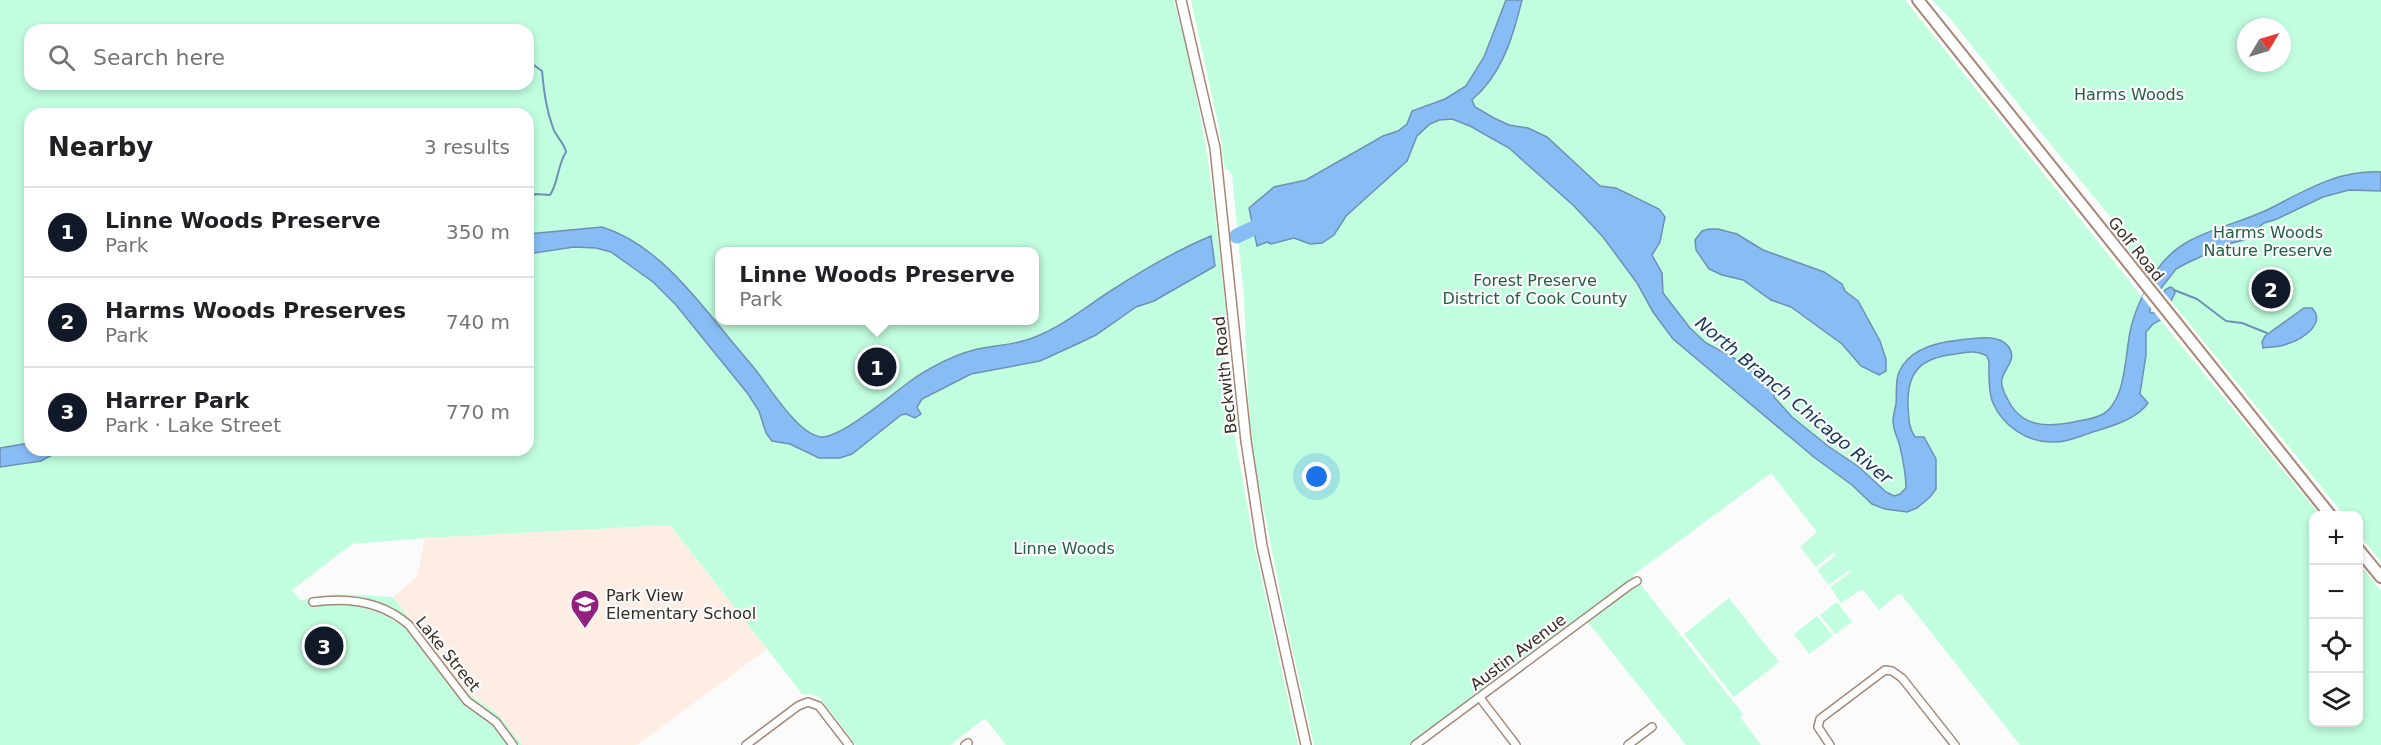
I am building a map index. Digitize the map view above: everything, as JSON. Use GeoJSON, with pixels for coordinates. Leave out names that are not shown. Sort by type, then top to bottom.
{"type":"FeatureCollection","features":[{"type":"Feature","properties":{"kind":"main road","name":"Golf Road"},"geometry":{"type":"LineString","coordinates":[[1918,0],[2327,511]]}},
{"type":"Feature","properties":{"kind":"main road"},"geometry":{"type":"LineString","coordinates":[[2363,555],[2381,577]]}},
{"type":"Feature","properties":{"kind":"street","name":"Beckwith Road"},"geometry":{"type":"LineString","coordinates":[[1181,0],[1215,148],[1246,441],[1262,546],[1306,745]]}},
{"type":"Feature","properties":{"kind":"street","name":"Austin Avenue"},"geometry":{"type":"LineString","coordinates":[[1415,745],[1637,581]]}},
{"type":"Feature","properties":{"kind":"street","name":"Lake Street"},"geometry":{"type":"LineString","coordinates":[[313,602],[357,601],[397,614],[409,625],[467,701],[495,722],[513,745]]}},
{"type":"Feature","properties":{"kind":"street"},"geometry":{"type":"LineString","coordinates":[[1830,745],[1820,732],[1818,723],[1820,719],[1880,672],[1892,671],[1902,678],[1955,745]]}},
{"type":"Feature","properties":{"kind":"street"},"geometry":{"type":"LineString","coordinates":[[1480,698],[1516,745]]}},
{"type":"Feature","properties":{"kind":"street"},"geometry":{"type":"LineString","coordinates":[[746,745],[798,706],[808,702],[819,706],[849,745]]}},
{"type":"Feature","properties":{"kind":"street"},"geometry":{"type":"LineString","coordinates":[[1628,745],[1652,728]]}},
{"type":"Feature","properties":{"kind":"shaded area","name":"Park View Elementary School"},"geometry":{"type":"Polygon","coordinates":[[[670,525],[767,649],[637,745],[522,745],[498,714],[465,691],[393,597],[417,577],[425,538],[670,525]]]}},
{"type":"Feature","properties":{"kind":"green space","name":"Linne Woods"},"geometry":{"type":"Polygon","coordinates":[[[0,0],[1174,0],[1191,68],[1214,204],[1226,312],[1223,335],[1228,398],[1255,549],[1298,745],[1006,745],[985,718],[951,745],[856,745],[819,697],[810,694],[803,695],[670,525],[352,544],[292,590],[301,601],[335,595],[393,597],[465,691],[498,714],[522,745],[0,745],[0,0]]]}},
{"type":"Feature","properties":{"kind":"green space","name":"Forest Preserve District of Cook County"},"geometry":{"type":"Polygon","coordinates":[[[1191,0],[1905,0],[2162,322],[2317,511],[2309,511],[2309,727],[2363,727],[2363,568],[2381,591],[2381,745],[2020,745],[1900,593],[1879,610],[1862,589],[1841,603],[1830,587],[1850,573],[1848,571],[1829,585],[1817,570],[1836,555],[1833,553],[1816,567],[1800,547],[1817,532],[1771,473],[1633,575],[1635,579],[1409,745],[1314,745],[1287,626],[1254,461],[1249,416],[1244,298],[1232,175],[1228,169],[1225,169],[1219,128],[1191,0]]]}},
{"type":"Feature","properties":{"kind":"green space","name":"Harms Woods Nature Preserve"},"geometry":{"type":"Polygon","coordinates":[[[1932,0],[2381,0],[2381,562],[2363,539],[2363,511],[2341,511],[2108,223],[2112,219],[1948,16],[1932,0]]]}},
{"type":"Feature","properties":{"kind":"green space"},"geometry":{"type":"Polygon","coordinates":[[[1641,585],[1743,714],[1740,717],[1761,745],[1686,745],[1587,621],[1634,587],[1641,585]]]}},
{"type":"Feature","properties":{"kind":"green space"},"geometry":{"type":"Polygon","coordinates":[[[1729,598],[1779,662],[1734,697],[1684,634],[1729,598]]]}},
{"type":"Feature","properties":{"kind":"green space"},"geometry":{"type":"Polygon","coordinates":[[[1837,602],[1852,622],[1835,634],[1820,615],[1837,602]]]}},
{"type":"Feature","properties":{"kind":"green space"},"geometry":{"type":"Polygon","coordinates":[[[1817,616],[1833,636],[1809,654],[1794,634],[1817,616]]]}},
{"type":"Feature","properties":{"kind":"water"},"geometry":{"type":"Polygon","coordinates":[[[1506,0],[1522,0],[1503,59],[1490,80],[1472,100],[1475,107],[1509,125],[1528,128],[1547,137],[1600,186],[1616,188],[1659,209],[1665,217],[1660,242],[1652,255],[1662,273],[1663,293],[1690,328],[1706,343],[1773,379],[1775,382],[1774,397],[1792,417],[1894,496],[1906,488],[1903,460],[1893,424],[1897,379],[1904,364],[1917,352],[1951,341],[1998,339],[2008,346],[2012,355],[2002,379],[2002,387],[2008,400],[2021,416],[2028,421],[2045,425],[2095,418],[2109,409],[2120,390],[2132,324],[2144,292],[2167,257],[2179,247],[2207,232],[2267,210],[2335,178],[2365,172],[2381,172],[2381,191],[2349,190],[2323,197],[2264,223],[2244,240],[2228,244],[2176,269],[2162,287],[2150,309],[2150,313],[2154,313],[2165,290],[2173,288],[2175,293],[2162,319],[2146,332],[2146,355],[2140,394],[2148,403],[2138,413],[2117,424],[2063,441],[2033,439],[2009,425],[1997,411],[1990,394],[1987,356],[1967,352],[1943,356],[1925,363],[1910,383],[1909,418],[1915,437],[1924,437],[1936,459],[1936,489],[1917,508],[1907,512],[1885,509],[1872,504],[1852,485],[1815,458],[1673,339],[1653,312],[1637,283],[1603,237],[1574,206],[1509,148],[1470,126],[1452,119],[1439,120],[1430,124],[1417,136],[1407,161],[1346,216],[1334,235],[1322,243],[1310,244],[1294,238],[1257,246],[1249,208],[1274,187],[1306,180],[1383,136],[1398,131],[1407,124],[1412,111],[1445,99],[1466,86],[1484,57],[1506,0]]]}},
{"type":"Feature","properties":{"kind":"water"},"geometry":{"type":"Polygon","coordinates":[[[602,227],[625,236],[646,250],[666,266],[702,305],[715,321],[715,325],[718,325],[792,417],[811,434],[821,437],[830,436],[855,422],[916,377],[938,364],[970,351],[1028,340],[1065,322],[1148,268],[1211,236],[1215,266],[1154,301],[1136,307],[1096,335],[1040,361],[971,374],[922,399],[917,407],[921,414],[915,418],[906,414],[901,415],[852,454],[840,458],[819,458],[790,444],[772,441],[766,433],[759,411],[748,394],[676,305],[653,282],[611,252],[596,248],[574,247],[534,253],[534,233],[602,227]]]}},
{"type":"Feature","properties":{"kind":"water"},"geometry":{"type":"Polygon","coordinates":[[[1709,229],[1737,234],[1763,250],[1824,272],[1842,284],[1845,291],[1858,301],[1880,341],[1886,359],[1886,371],[1879,375],[1861,366],[1842,344],[1791,307],[1771,300],[1743,280],[1709,269],[1696,250],[1695,240],[1702,231],[1709,229]]]}},
{"type":"Feature","properties":{"kind":"water"},"geometry":{"type":"Polygon","coordinates":[[[2304,308],[2312,308],[2316,314],[2314,325],[2305,335],[2281,346],[2263,348],[2262,342],[2265,336],[2304,308]]]}},
{"type":"Feature","properties":{"kind":"water"},"geometry":{"type":"Polygon","coordinates":[[[24,444],[24,456],[50,456],[41,461],[0,467],[0,448],[24,444]]]}},
{"type":"Feature","properties":{"kind":"pier"},"geometry":{"type":"Polygon","coordinates":[[[2152,278],[2172,302],[2162,322],[2142,297],[2152,278]]]}},
{"type":"Feature","properties":{"kind":"waterway"},"geometry":{"type":"LineString","coordinates":[[534,65],[542,71],[551,121],[566,152],[550,195],[534,195]]}},
{"type":"Feature","properties":{"kind":"waterway","name":"North Branch Chicago River"},"geometry":{"type":"LineString","coordinates":[[1237,236],[1271,220]]}},
{"type":"Feature","properties":{"kind":"waterway"},"geometry":{"type":"LineString","coordinates":[[2174,290],[2197,299],[2226,321],[2242,323],[2267,333]]}},
{"type":"Feature","properties":{"kind":"place","name":"Harms Woods Preserves"},"geometry":{"type":"Point","coordinates":[2271,289]}},
{"type":"Feature","properties":{"kind":"place","name":"Linne Woods Preserve"},"geometry":{"type":"Point","coordinates":[877,367]}},
{"type":"Feature","properties":{"kind":"place","name":"Park View Elementary School"},"geometry":{"type":"Point","coordinates":[585,630]}},
{"type":"Feature","properties":{"kind":"place","name":"Harrer Park"},"geometry":{"type":"Point","coordinates":[324,646]}},
{"type":"Feature","properties":{"kind":"park label","name":"Harms Woods"},"geometry":{"type":"Point","coordinates":[2129,94]}}]}
